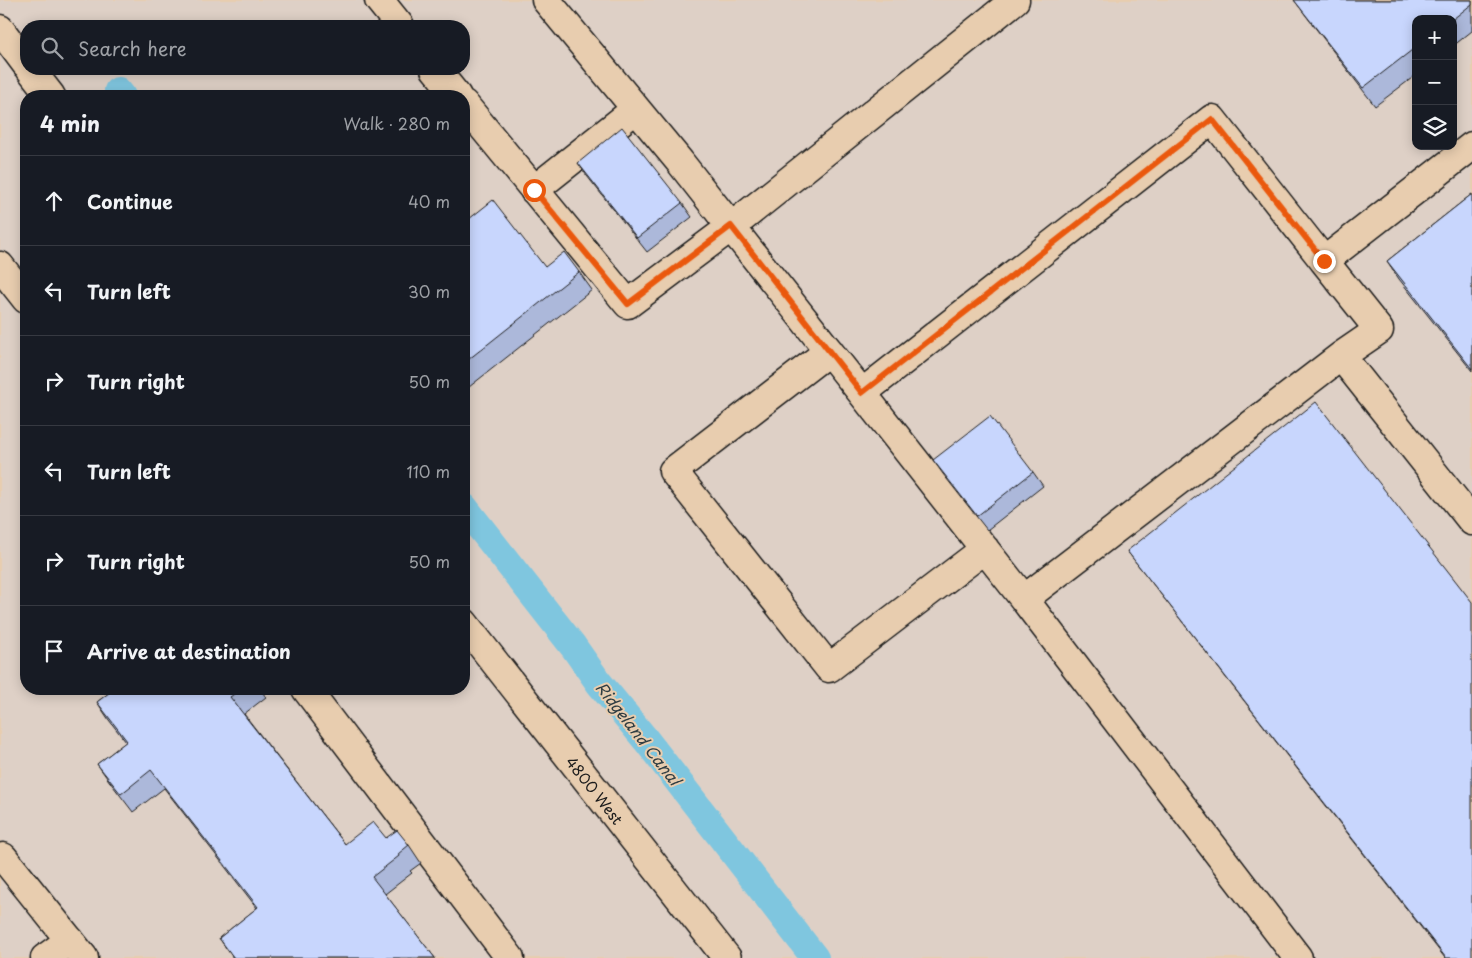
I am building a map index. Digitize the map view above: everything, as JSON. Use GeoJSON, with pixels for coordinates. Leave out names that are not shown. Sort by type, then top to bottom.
{"type":"FeatureCollection","features":[{"type":"Feature","properties":{"kind":"street"},"geometry":{"type":"LineString","coordinates":[[378,0],[395,20]]}},
{"type":"Feature","properties":{"kind":"street"},"geometry":{"type":"LineString","coordinates":[[546,0],[731,226],[985,549],[1291,953]]}},
{"type":"Feature","properties":{"kind":"street"},"geometry":{"type":"LineString","coordinates":[[470,111],[628,304],[731,226],[1015,0]]}},
{"type":"Feature","properties":{"kind":"street"},"geometry":{"type":"LineString","coordinates":[[0,29],[20,56]]}},
{"type":"Feature","properties":{"kind":"street"},"geometry":{"type":"LineString","coordinates":[[35,75],[47,90]]}},
{"type":"Feature","properties":{"kind":"street"},"geometry":{"type":"LineString","coordinates":[[440,75],[452,90]]}},
{"type":"Feature","properties":{"kind":"street"},"geometry":{"type":"LineString","coordinates":[[534,190],[636,109]]}},
{"type":"Feature","properties":{"kind":"street"},"geometry":{"type":"LineString","coordinates":[[862,393],[1212,119],[1379,330],[1341,356],[1024,599]]}},
{"type":"Feature","properties":{"kind":"street"},"geometry":{"type":"LineString","coordinates":[[1324,261],[1472,146]]}},
{"type":"Feature","properties":{"kind":"street"},"geometry":{"type":"LineString","coordinates":[[0,266],[20,291]]}},
{"type":"Feature","properties":{"kind":"street"},"geometry":{"type":"LineString","coordinates":[[829,351],[673,471],[829,668],[985,549]]}},
{"type":"Feature","properties":{"kind":"street"},"geometry":{"type":"LineString","coordinates":[[1341,356],[1472,521]]}},
{"type":"Feature","properties":{"kind":"street","name":"4800 West"},"geometry":{"type":"LineString","coordinates":[[470,630],[726,958]]}},
{"type":"Feature","properties":{"kind":"street"},"geometry":{"type":"LineString","coordinates":[[311,695],[510,958]]}},
{"type":"Feature","properties":{"kind":"street"},"geometry":{"type":"LineString","coordinates":[[2,861],[77,949],[45,958]]}},
{"type":"Feature","properties":{"kind":"shaded area"},"geometry":{"type":"Polygon","coordinates":[[[0,0],[1472,0],[1472,958],[0,958],[0,0]]]}},
{"type":"Feature","properties":{"kind":"building"},"geometry":{"type":"Polygon","coordinates":[[[1294,0],[1472,0],[1472,4],[1457,16],[1412,15],[1412,50],[1363,88],[1294,0]]]}},
{"type":"Feature","properties":{"kind":"building"},"geometry":{"type":"Polygon","coordinates":[[[622,127],[682,203],[637,238],[578,163],[622,127]]]}},
{"type":"Feature","properties":{"kind":"building"},"geometry":{"type":"Polygon","coordinates":[[[1472,194],[1472,369],[1387,261],[1472,194]]]}},
{"type":"Feature","properties":{"kind":"building"},"geometry":{"type":"Polygon","coordinates":[[[493,200],[545,267],[564,252],[579,272],[470,358],[470,218],[493,200]]]}},
{"type":"Feature","properties":{"kind":"building"},"geometry":{"type":"Polygon","coordinates":[[[1316,402],[1472,602],[1472,958],[1446,958],[1127,551],[1316,402]]]}},
{"type":"Feature","properties":{"kind":"building"},"geometry":{"type":"Polygon","coordinates":[[[990,416],[1033,472],[977,516],[933,460],[990,416]]]}},
{"type":"Feature","properties":{"kind":"building"},"geometry":{"type":"Polygon","coordinates":[[[106,695],[233,695],[230,697],[345,844],[373,822],[386,838],[397,830],[409,845],[398,854],[399,856],[372,877],[435,958],[234,958],[219,938],[258,907],[151,770],[121,794],[97,764],[127,741],[97,702],[106,695]]]}},
{"type":"Feature","properties":{"kind":"waterway","name":"Ridgeland Canal"},"geometry":{"type":"LineString","coordinates":[[470,515],[573,646],[599,683],[646,740],[815,958]]}},
{"type":"Feature","properties":{"kind":"route"},"geometry":{"type":"LineString","coordinates":[[534,190],[628,304],[731,226],[862,393],[1212,119],[1324,261]]}}]}
